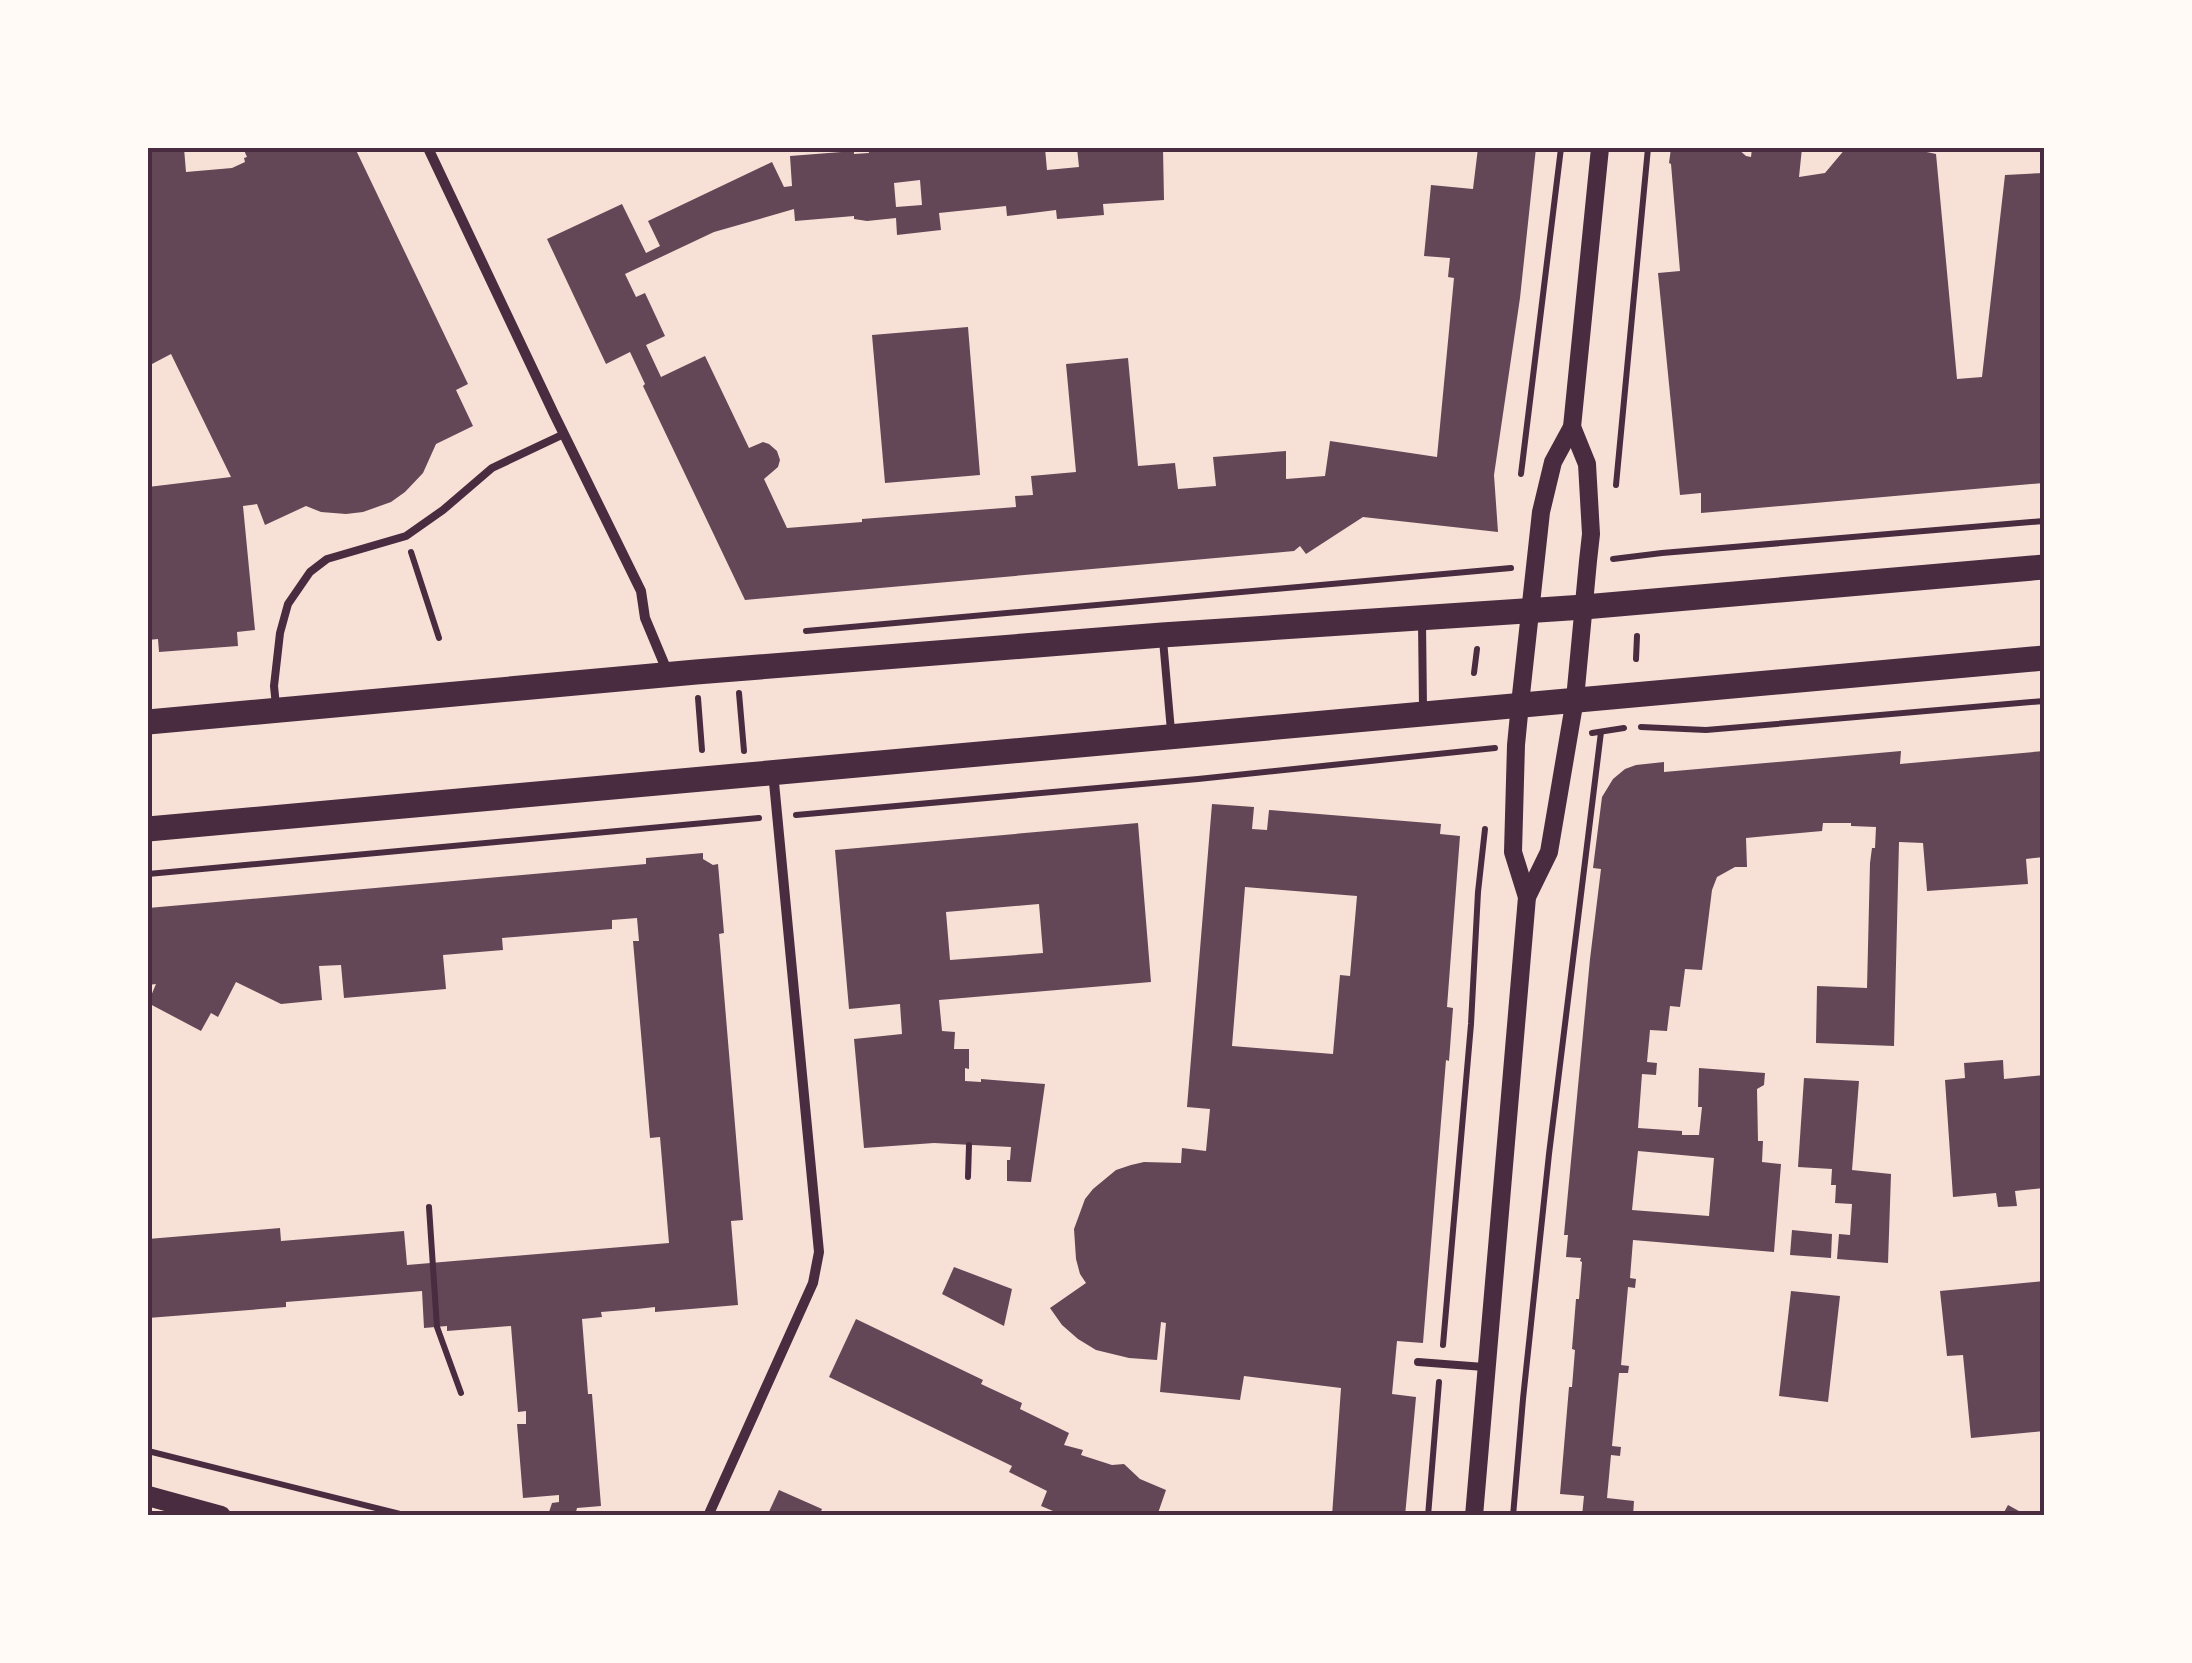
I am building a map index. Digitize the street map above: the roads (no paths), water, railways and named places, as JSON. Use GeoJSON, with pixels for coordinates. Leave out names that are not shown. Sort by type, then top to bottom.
{"type":"FeatureCollection","features":[{"type":"Feature","properties":{"kind":"main road"},"geometry":{"type":"LineString","coordinates":[[148,722],[737,668],[1162,635],[1422,620],[2044,567]]}},
{"type":"Feature","properties":{"kind":"main road"},"geometry":{"type":"LineString","coordinates":[[148,829],[2044,658]]}},
{"type":"Feature","properties":{"kind":"main road"},"geometry":{"type":"LineString","coordinates":[[148,1496],[222,1516]]}},
{"type":"Feature","properties":{"kind":"street"},"geometry":{"type":"LineString","coordinates":[[428,148],[642,591],[645,618],[668,674]]}},
{"type":"Feature","properties":{"kind":"street"},"geometry":{"type":"LineString","coordinates":[[1527,897],[1512,852],[1516,745],[1541,512],[1553,462],[1572,427],[1600,148]]}},
{"type":"Feature","properties":{"kind":"street"},"geometry":{"type":"LineString","coordinates":[[1474,1516],[1527,897],[1549,852],[1575,700],[1591,534],[1586,464],[1572,427]]}},
{"type":"Feature","properties":{"kind":"street"},"geometry":{"type":"LineString","coordinates":[[708,1516],[813,1283],[818,1252],[773,772]]}},
{"type":"Feature","properties":{"kind":"lane"},"geometry":{"type":"LineString","coordinates":[[276,710],[274,686],[280,634],[288,604],[310,572],[327,558],[406,536],[492,468],[564,434]]}},
{"type":"Feature","properties":{"kind":"lane"},"geometry":{"type":"LineString","coordinates":[[1422,620],[1423,712]]}},
{"type":"Feature","properties":{"kind":"lane"},"geometry":{"type":"LineString","coordinates":[[1162,635],[1172,735]]}},
{"type":"Feature","properties":{"kind":"lane"},"geometry":{"type":"LineString","coordinates":[[1418,1362],[1488,1368]]}}]}
